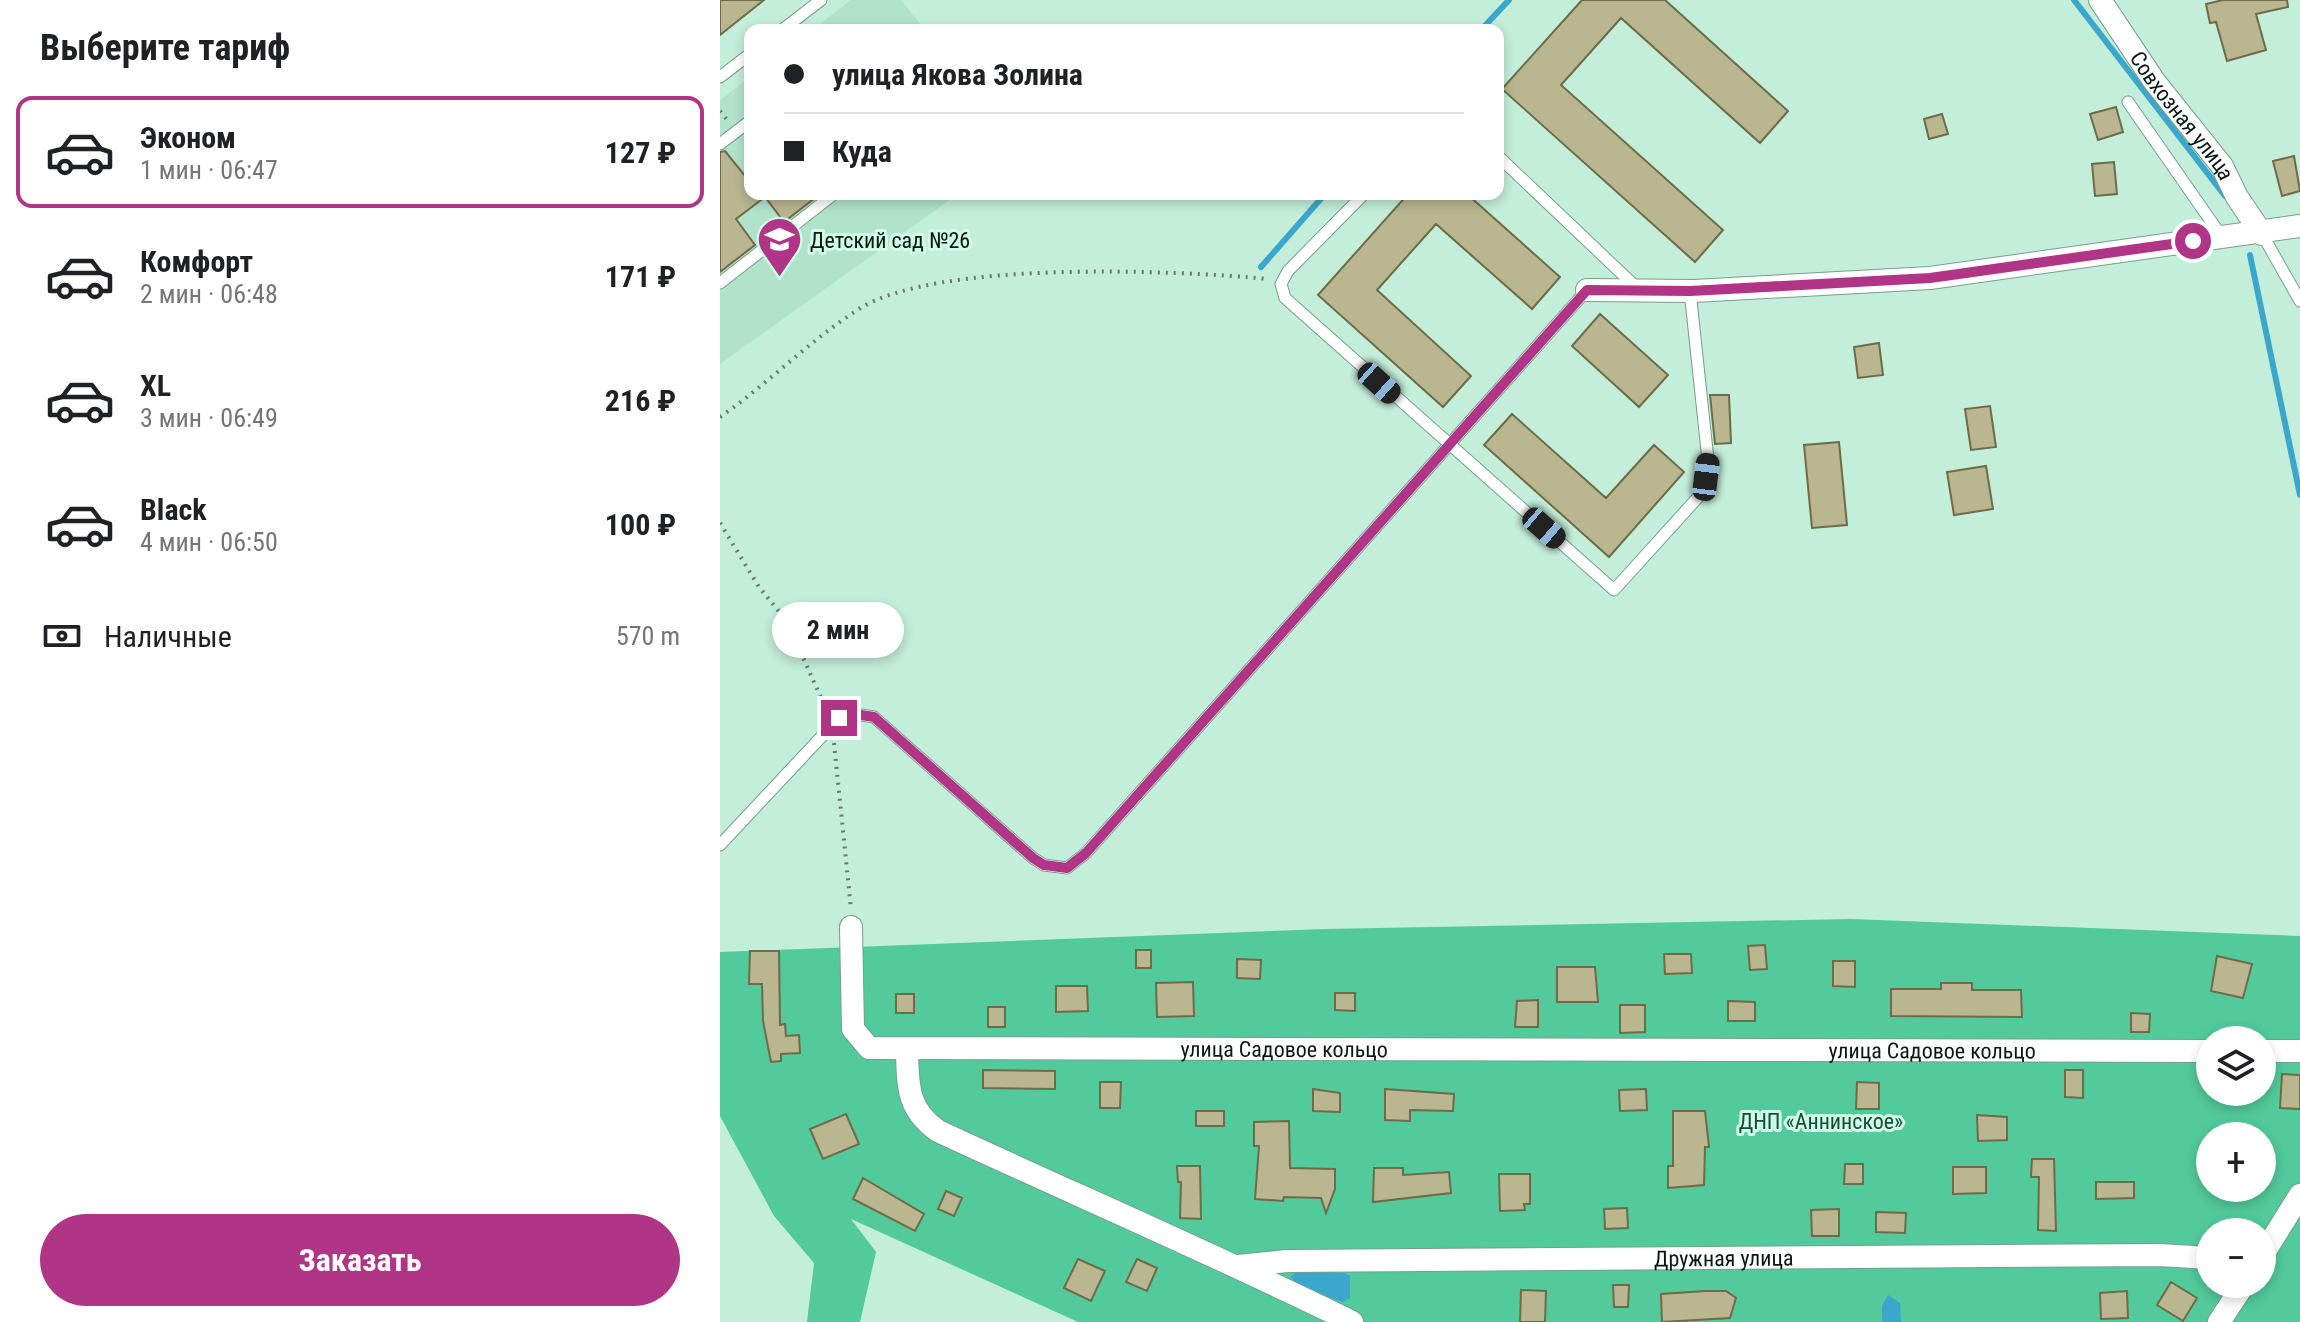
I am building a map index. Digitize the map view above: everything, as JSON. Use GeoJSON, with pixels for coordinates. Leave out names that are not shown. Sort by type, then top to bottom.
{"type":"FeatureCollection","features":[{"type":"Feature","properties":{"kind":"street","name":"Совхозная улица"},"geometry":{"type":"LineString","coordinates":[[2100,0],[2154,81],[2222,166],[2237,197],[2262,234]]}},
{"type":"Feature","properties":{"kind":"street"},"geometry":{"type":"LineString","coordinates":[[1587,290],[1690,291],[1930,278],[2262,234],[2300,226]]}},
{"type":"Feature","properties":{"kind":"street","name":"улица Садовое кольцо"},"geometry":{"type":"LineString","coordinates":[[851,927],[853,1029],[862,1044],[869,1048],[907,1051],[2196,1051]]}},
{"type":"Feature","properties":{"kind":"street"},"geometry":{"type":"LineString","coordinates":[[907,1051],[911,1103],[916,1112],[938,1131],[1147,1228],[1238,1266],[1352,1322]]}},
{"type":"Feature","properties":{"kind":"street"},"geometry":{"type":"LineString","coordinates":[[2276,1051],[2300,1051]]}},
{"type":"Feature","properties":{"kind":"street"},"geometry":{"type":"LineString","coordinates":[[2276,1234],[2300,1195]]}},
{"type":"Feature","properties":{"kind":"street","name":"Дружная улица"},"geometry":{"type":"LineString","coordinates":[[1238,1266],[1287,1261],[1817,1256],[2196,1258]]}},
{"type":"Feature","properties":{"kind":"street"},"geometry":{"type":"LineString","coordinates":[[2219,1322],[2235,1298]]}},
{"type":"Feature","properties":{"kind":"lane"},"geometry":{"type":"LineString","coordinates":[[790,24],[821,0]]}},
{"type":"Feature","properties":{"kind":"lane"},"geometry":{"type":"LineString","coordinates":[[720,77],[744,59]]}},
{"type":"Feature","properties":{"kind":"lane"},"geometry":{"type":"LineString","coordinates":[[2128,102],[2222,237]]}},
{"type":"Feature","properties":{"kind":"lane"},"geometry":{"type":"LineString","coordinates":[[720,144],[744,126]]}},
{"type":"Feature","properties":{"kind":"lane"},"geometry":{"type":"LineString","coordinates":[[1504,162],[1640,291]]}},
{"type":"Feature","properties":{"kind":"lane"},"geometry":{"type":"LineString","coordinates":[[720,283],[826,200]]}},
{"type":"Feature","properties":{"kind":"lane"},"geometry":{"type":"LineString","coordinates":[[1358,200],[1282,281],[1285,298],[1614,590],[1701,494],[1706,477],[1708,460],[1690,291]]}},
{"type":"Feature","properties":{"kind":"lane"},"geometry":{"type":"LineString","coordinates":[[2262,234],[2300,301]]}},
{"type":"Feature","properties":{"kind":"lane"},"geometry":{"type":"LineString","coordinates":[[720,845],[833,725],[848,716],[874,717],[1033,858],[1044,865],[1067,868],[1086,853],[1587,290]]}},
{"type":"Feature","properties":{"kind":"path"},"geometry":{"type":"LineString","coordinates":[[720,417],[860,308],[907,287],[1036,273],[1225,275],[1282,281]]}},
{"type":"Feature","properties":{"kind":"path"},"geometry":{"type":"LineString","coordinates":[[720,523],[759,587],[786,620],[833,725],[851,927]]}},
{"type":"Feature","properties":{"kind":"shaded area"},"geometry":{"type":"Polygon","coordinates":[[[851,0],[901,0],[920,24],[820,24],[851,0]]]}},
{"type":"Feature","properties":{"kind":"shaded area","name":"Детский сад №26"},"geometry":{"type":"Polygon","coordinates":[[[744,82],[744,200],[950,200],[720,364],[720,100],[744,82]]]}},
{"type":"Feature","properties":{"kind":"green space","name":"ДНП «Аннинское»"},"geometry":{"type":"Polygon","coordinates":[[[1851,919],[2300,936],[2300,1322],[1078,1322],[851,1219],[876,1252],[860,1322],[807,1322],[814,1263],[774,1216],[720,1116],[720,952],[1325,929],[1851,919]]]}},
{"type":"Feature","properties":{"kind":"water"},"geometry":{"type":"Polygon","coordinates":[[[1298,1271],[1345,1273],[1350,1276],[1350,1298],[1342,1302],[1300,1286],[1290,1277],[1298,1271]]]}},
{"type":"Feature","properties":{"kind":"water"},"geometry":{"type":"Polygon","coordinates":[[[1888,1295],[1900,1303],[1901,1322],[1882,1322],[1882,1306],[1888,1295]]]}},
{"type":"Feature","properties":{"kind":"building"},"geometry":{"type":"Polygon","coordinates":[[[720,0],[764,0],[720,35],[720,0]]]}},
{"type":"Feature","properties":{"kind":"building"},"geometry":{"type":"Polygon","coordinates":[[[1582,0],[1665,0],[1788,111],[1760,143],[1621,18],[1561,85],[1723,230],[1695,262],[1504,91],[1504,87],[1582,0]]]}},
{"type":"Feature","properties":{"kind":"building"},"geometry":{"type":"Polygon","coordinates":[[[2223,0],[2287,0],[2288,7],[2256,14],[2266,50],[2227,61],[2216,22],[2210,23],[2206,4],[2223,0]]]}},
{"type":"Feature","properties":{"kind":"building"},"geometry":{"type":"Polygon","coordinates":[[[2116,107],[2123,132],[2098,140],[2090,114],[2116,107]]]}},
{"type":"Feature","properties":{"kind":"building"},"geometry":{"type":"Polygon","coordinates":[[[1942,114],[1948,134],[1929,139],[1924,119],[1942,114]]]}},
{"type":"Feature","properties":{"kind":"building"},"geometry":{"type":"Polygon","coordinates":[[[725,151],[744,175],[744,200],[761,200],[736,219],[755,245],[720,272],[720,152],[725,151]]]}},
{"type":"Feature","properties":{"kind":"building"},"geometry":{"type":"Polygon","coordinates":[[[2294,156],[2300,191],[2282,196],[2273,161],[2294,156]]]}},
{"type":"Feature","properties":{"kind":"building"},"geometry":{"type":"Polygon","coordinates":[[[2114,162],[2117,194],[2095,196],[2092,164],[2114,162]]]}},
{"type":"Feature","properties":{"kind":"building"},"geometry":{"type":"Polygon","coordinates":[[[767,200],[812,200],[784,222],[767,200]]]}},
{"type":"Feature","properties":{"kind":"building"},"geometry":{"type":"Polygon","coordinates":[[[1403,200],[1474,200],[1560,277],[1532,309],[1436,224],[1377,290],[1471,376],[1443,407],[1318,295],[1403,200]]]}},
{"type":"Feature","properties":{"kind":"building"},"geometry":{"type":"Polygon","coordinates":[[[1600,314],[1668,375],[1639,407],[1572,346],[1600,314]]]}},
{"type":"Feature","properties":{"kind":"building"},"geometry":{"type":"Polygon","coordinates":[[[1879,343],[1883,375],[1858,378],[1854,347],[1879,343]]]}},
{"type":"Feature","properties":{"kind":"building"},"geometry":{"type":"Polygon","coordinates":[[[1710,395],[1729,395],[1731,443],[1715,444],[1710,395]]]}},
{"type":"Feature","properties":{"kind":"building"},"geometry":{"type":"Polygon","coordinates":[[[1990,406],[1996,447],[1971,450],[1965,409],[1990,406]]]}},
{"type":"Feature","properties":{"kind":"building"},"geometry":{"type":"Polygon","coordinates":[[[1512,414],[1606,498],[1654,445],[1684,472],[1609,557],[1484,445],[1512,414]]]}},
{"type":"Feature","properties":{"kind":"building"},"geometry":{"type":"Polygon","coordinates":[[[1839,442],[1847,525],[1812,528],[1804,445],[1839,442]]]}},
{"type":"Feature","properties":{"kind":"building"},"geometry":{"type":"Polygon","coordinates":[[[1986,466],[1993,509],[1954,515],[1947,472],[1986,466]]]}},
{"type":"Feature","properties":{"kind":"building"},"geometry":{"type":"Polygon","coordinates":[[[1765,945],[1767,969],[1750,970],[1748,946],[1765,945]]]}},
{"type":"Feature","properties":{"kind":"building"},"geometry":{"type":"Polygon","coordinates":[[[1136,950],[1151,950],[1151,968],[1136,968],[1136,950]]]}},
{"type":"Feature","properties":{"kind":"building"},"geometry":{"type":"Polygon","coordinates":[[[750,951],[779,951],[780,1025],[785,1024],[786,1036],[799,1035],[800,1053],[781,1054],[781,1061],[771,1062],[763,1021],[762,984],[749,984],[750,951]]]}},
{"type":"Feature","properties":{"kind":"building"},"geometry":{"type":"Polygon","coordinates":[[[1664,954],[1691,954],[1692,973],[1665,974],[1664,954]]]}},
{"type":"Feature","properties":{"kind":"building"},"geometry":{"type":"Polygon","coordinates":[[[2217,956],[2252,964],[2243,998],[2211,991],[2217,956]]]}},
{"type":"Feature","properties":{"kind":"building"},"geometry":{"type":"Polygon","coordinates":[[[1237,959],[1261,960],[1260,979],[1237,978],[1237,959]]]}},
{"type":"Feature","properties":{"kind":"building"},"geometry":{"type":"Polygon","coordinates":[[[1833,961],[1855,961],[1855,987],[1833,986],[1833,961]]]}},
{"type":"Feature","properties":{"kind":"building"},"geometry":{"type":"Polygon","coordinates":[[[1557,967],[1595,967],[1598,1002],[1557,1002],[1557,967]]]}},
{"type":"Feature","properties":{"kind":"building"},"geometry":{"type":"Polygon","coordinates":[[[1193,982],[1194,1016],[1157,1017],[1156,983],[1193,982]]]}},
{"type":"Feature","properties":{"kind":"building"},"geometry":{"type":"Polygon","coordinates":[[[1941,983],[1972,983],[1972,990],[2021,990],[2022,1017],[1891,1016],[1891,989],[1941,989],[1941,983]]]}},
{"type":"Feature","properties":{"kind":"building"},"geometry":{"type":"Polygon","coordinates":[[[1056,986],[1087,986],[1088,1011],[1056,1012],[1056,986]]]}},
{"type":"Feature","properties":{"kind":"building"},"geometry":{"type":"Polygon","coordinates":[[[1335,993],[1355,993],[1355,1011],[1335,1010],[1335,993]]]}},
{"type":"Feature","properties":{"kind":"building"},"geometry":{"type":"Polygon","coordinates":[[[896,994],[914,994],[914,1013],[896,1013],[896,994]]]}},
{"type":"Feature","properties":{"kind":"building"},"geometry":{"type":"Polygon","coordinates":[[[1538,1000],[1538,1027],[1515,1027],[1517,1001],[1538,1000]]]}},
{"type":"Feature","properties":{"kind":"building"},"geometry":{"type":"Polygon","coordinates":[[[1728,1001],[1755,1002],[1755,1021],[1728,1021],[1728,1001]]]}},
{"type":"Feature","properties":{"kind":"building"},"geometry":{"type":"Polygon","coordinates":[[[1620,1005],[1645,1005],[1645,1032],[1620,1033],[1620,1005]]]}},
{"type":"Feature","properties":{"kind":"building"},"geometry":{"type":"Polygon","coordinates":[[[988,1007],[1005,1007],[1005,1027],[988,1027],[988,1007]]]}},
{"type":"Feature","properties":{"kind":"building"},"geometry":{"type":"Polygon","coordinates":[[[2131,1013],[2150,1014],[2149,1032],[2131,1032],[2131,1013]]]}},
{"type":"Feature","properties":{"kind":"building"},"geometry":{"type":"Polygon","coordinates":[[[983,1070],[1055,1071],[1055,1089],[983,1088],[983,1070]]]}},
{"type":"Feature","properties":{"kind":"building"},"geometry":{"type":"Polygon","coordinates":[[[2065,1070],[2083,1070],[2083,1098],[2065,1097],[2065,1070]]]}},
{"type":"Feature","properties":{"kind":"building"},"geometry":{"type":"Polygon","coordinates":[[[2282,1074],[2300,1075],[2300,1109],[2280,1108],[2282,1074]]]}},
{"type":"Feature","properties":{"kind":"building"},"geometry":{"type":"Polygon","coordinates":[[[1100,1082],[1121,1082],[1120,1108],[1100,1108],[1100,1082]]]}},
{"type":"Feature","properties":{"kind":"building"},"geometry":{"type":"Polygon","coordinates":[[[1857,1082],[1879,1083],[1879,1109],[1856,1109],[1857,1082]]]}},
{"type":"Feature","properties":{"kind":"building"},"geometry":{"type":"Polygon","coordinates":[[[1313,1089],[1340,1093],[1340,1112],[1313,1111],[1313,1089]]]}},
{"type":"Feature","properties":{"kind":"building"},"geometry":{"type":"Polygon","coordinates":[[[1385,1089],[1454,1094],[1453,1111],[1410,1110],[1410,1121],[1385,1120],[1385,1089]]]}},
{"type":"Feature","properties":{"kind":"building"},"geometry":{"type":"Polygon","coordinates":[[[1646,1089],[1647,1110],[1620,1111],[1619,1090],[1646,1089]]]}},
{"type":"Feature","properties":{"kind":"building"},"geometry":{"type":"Polygon","coordinates":[[[1196,1111],[1224,1111],[1224,1126],[1196,1126],[1196,1111]]]}},
{"type":"Feature","properties":{"kind":"building"},"geometry":{"type":"Polygon","coordinates":[[[1673,1111],[1705,1111],[1709,1147],[1705,1147],[1704,1185],[1668,1188],[1668,1166],[1673,1166],[1673,1111]]]}},
{"type":"Feature","properties":{"kind":"building"},"geometry":{"type":"Polygon","coordinates":[[[846,1114],[859,1144],[823,1159],[810,1129],[846,1114]]]}},
{"type":"Feature","properties":{"kind":"building"},"geometry":{"type":"Polygon","coordinates":[[[1977,1115],[2007,1117],[2007,1140],[1978,1141],[1977,1115]]]}},
{"type":"Feature","properties":{"kind":"building"},"geometry":{"type":"Polygon","coordinates":[[[1289,1121],[1290,1168],[1335,1169],[1335,1189],[1326,1213],[1321,1198],[1284,1197],[1283,1201],[1255,1199],[1259,1146],[1254,1146],[1254,1122],[1289,1121]]]}},
{"type":"Feature","properties":{"kind":"building"},"geometry":{"type":"Polygon","coordinates":[[[2032,1159],[2054,1159],[2056,1231],[2038,1230],[2039,1177],[2031,1177],[2032,1159]]]}},
{"type":"Feature","properties":{"kind":"building"},"geometry":{"type":"Polygon","coordinates":[[[1845,1164],[1863,1164],[1863,1184],[1844,1184],[1845,1164]]]}},
{"type":"Feature","properties":{"kind":"building"},"geometry":{"type":"Polygon","coordinates":[[[1177,1166],[1200,1166],[1201,1219],[1180,1218],[1181,1182],[1178,1182],[1177,1166]]]}},
{"type":"Feature","properties":{"kind":"building"},"geometry":{"type":"Polygon","coordinates":[[[1953,1167],[1986,1167],[1986,1193],[1953,1194],[1953,1167]]]}},
{"type":"Feature","properties":{"kind":"building"},"geometry":{"type":"Polygon","coordinates":[[[1374,1168],[1403,1168],[1403,1175],[1449,1172],[1451,1193],[1373,1202],[1374,1168]]]}},
{"type":"Feature","properties":{"kind":"building"},"geometry":{"type":"Polygon","coordinates":[[[1499,1174],[1530,1174],[1530,1204],[1524,1204],[1525,1210],[1500,1211],[1499,1174]]]}},
{"type":"Feature","properties":{"kind":"building"},"geometry":{"type":"Polygon","coordinates":[[[863,1178],[924,1214],[915,1231],[853,1199],[863,1178]]]}},
{"type":"Feature","properties":{"kind":"building"},"geometry":{"type":"Polygon","coordinates":[[[2096,1182],[2134,1182],[2134,1198],[2096,1199],[2096,1182]]]}},
{"type":"Feature","properties":{"kind":"building"},"geometry":{"type":"Polygon","coordinates":[[[946,1191],[962,1198],[954,1216],[938,1209],[946,1191]]]}},
{"type":"Feature","properties":{"kind":"building"},"geometry":{"type":"Polygon","coordinates":[[[1627,1208],[1628,1228],[1605,1229],[1604,1209],[1627,1208]]]}},
{"type":"Feature","properties":{"kind":"building"},"geometry":{"type":"Polygon","coordinates":[[[1839,1209],[1839,1236],[1812,1236],[1811,1210],[1839,1209]]]}},
{"type":"Feature","properties":{"kind":"building"},"geometry":{"type":"Polygon","coordinates":[[[1876,1212],[1906,1213],[1905,1233],[1876,1232],[1876,1212]]]}},
{"type":"Feature","properties":{"kind":"building"},"geometry":{"type":"Polygon","coordinates":[[[1078,1259],[1105,1271],[1091,1301],[1064,1288],[1078,1259]]]}},
{"type":"Feature","properties":{"kind":"building"},"geometry":{"type":"Polygon","coordinates":[[[1137,1259],[1157,1268],[1147,1291],[1126,1282],[1137,1259]]]}},
{"type":"Feature","properties":{"kind":"building"},"geometry":{"type":"Polygon","coordinates":[[[2171,1282],[2197,1298],[2183,1321],[2157,1305],[2171,1282]]]}},
{"type":"Feature","properties":{"kind":"building"},"geometry":{"type":"Polygon","coordinates":[[[1613,1285],[1629,1285],[1628,1307],[1614,1307],[1613,1285]]]}},
{"type":"Feature","properties":{"kind":"building"},"geometry":{"type":"Polygon","coordinates":[[[1521,1290],[1546,1291],[1545,1322],[1520,1322],[1521,1290]]]}},
{"type":"Feature","properties":{"kind":"building"},"geometry":{"type":"Polygon","coordinates":[[[1726,1291],[1736,1298],[1730,1318],[1662,1322],[1661,1294],[1726,1291]]]}},
{"type":"Feature","properties":{"kind":"building"},"geometry":{"type":"Polygon","coordinates":[[[2127,1291],[2128,1318],[2101,1319],[2100,1293],[2127,1291]]]}},
{"type":"Feature","properties":{"kind":"waterway"},"geometry":{"type":"LineString","coordinates":[[1487,24],[1509,0]]}},
{"type":"Feature","properties":{"kind":"waterway"},"geometry":{"type":"LineString","coordinates":[[2074,0],[2225,196]]}},
{"type":"Feature","properties":{"kind":"waterway"},"geometry":{"type":"LineString","coordinates":[[1261,267],[1320,200]]}},
{"type":"Feature","properties":{"kind":"waterway"},"geometry":{"type":"LineString","coordinates":[[2250,255],[2300,495]]}},
{"type":"Feature","properties":{"kind":"place","name":"Детский сад №26"},"geometry":{"type":"Point","coordinates":[779,279]}},
{"type":"Feature","properties":{"kind":"route"},"geometry":{"type":"LineString","coordinates":[[839,718],[874,717],[1033,858],[1056,869],[1067,868],[1086,853],[1587,290],[1690,291],[1930,278],[2193,241]]}}]}
